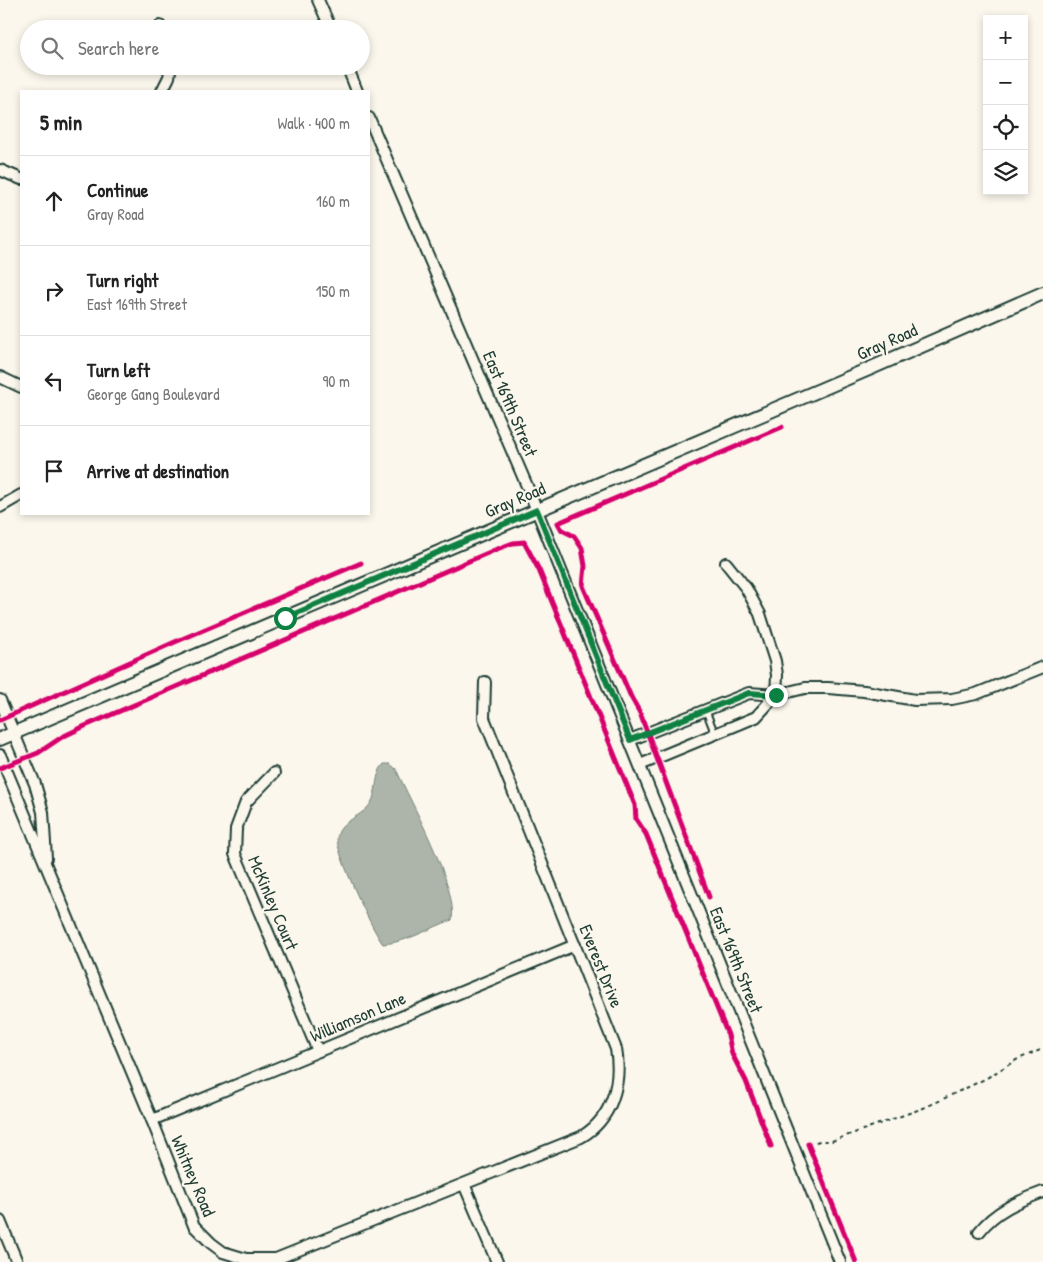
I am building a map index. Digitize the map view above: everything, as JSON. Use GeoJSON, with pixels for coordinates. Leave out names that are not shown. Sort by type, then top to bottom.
{"type":"FeatureCollection","features":[{"type":"Feature","properties":{"kind":"street"},"geometry":{"type":"LineString","coordinates":[[318,0],[326,20]]}},
{"type":"Feature","properties":{"kind":"street"},"geometry":{"type":"LineString","coordinates":[[162,90],[169,75]]}},
{"type":"Feature","properties":{"kind":"street"},"geometry":{"type":"LineString","coordinates":[[350,75],[357,90]]}},
{"type":"Feature","properties":{"kind":"street","name":"East 169th Street"},"geometry":{"type":"LineString","coordinates":[[370,120],[537,510],[840,1262]]}},
{"type":"Feature","properties":{"kind":"street"},"geometry":{"type":"LineString","coordinates":[[0,170],[20,179]]}},
{"type":"Feature","properties":{"kind":"street","name":"Gray Road"},"geometry":{"type":"LineString","coordinates":[[0,740],[1043,293]]}},
{"type":"Feature","properties":{"kind":"street"},"geometry":{"type":"LineString","coordinates":[[0,378],[20,386]]}},
{"type":"Feature","properties":{"kind":"street"},"geometry":{"type":"LineString","coordinates":[[0,507],[20,496]]}},
{"type":"Feature","properties":{"kind":"street"},"geometry":{"type":"LineString","coordinates":[[640,765],[756,717],[776,695],[778,680],[775,661],[760,614],[746,588],[726,563]]}},
{"type":"Feature","properties":{"kind":"street"},"geometry":{"type":"LineString","coordinates":[[630,740],[749,693],[776,695],[805,688],[822,688],[864,691],[915,700],[952,699],[976,694],[1043,667]]}},
{"type":"Feature","properties":{"kind":"street","name":"Everest Drive"},"geometry":{"type":"LineString","coordinates":[[464,1184],[581,1138],[591,1132],[611,1106],[619,1067],[616,1049],[484,718],[485,682]]}},
{"type":"Feature","properties":{"kind":"street","name":"Whitney Road"},"geometry":{"type":"LineString","coordinates":[[0,700],[35,784],[43,812],[47,866]]}},
{"type":"Feature","properties":{"kind":"street","name":"Whitney Road"},"geometry":{"type":"LineString","coordinates":[[0,755],[152,1120],[194,1226],[211,1243],[223,1252],[246,1259],[276,1259],[464,1184]]}},
{"type":"Feature","properties":{"kind":"street","name":"McKinley Court"},"geometry":{"type":"LineString","coordinates":[[274,773],[246,802],[236,829],[235,854],[318,1051]]}},
{"type":"Feature","properties":{"kind":"street","name":"Williamson Lane"},"geometry":{"type":"LineString","coordinates":[[152,1120],[575,945]]}},
{"type":"Feature","properties":{"kind":"street"},"geometry":{"type":"LineString","coordinates":[[464,1184],[497,1262]]}},
{"type":"Feature","properties":{"kind":"street"},"geometry":{"type":"LineString","coordinates":[[979,1232],[985,1224],[1002,1211],[1043,1192]]}},
{"type":"Feature","properties":{"kind":"street"},"geometry":{"type":"LineString","coordinates":[[0,1220],[4,1243],[17,1262]]}},
{"type":"Feature","properties":{"kind":"lane"},"geometry":{"type":"LineString","coordinates":[[706,711],[715,734]]}},
{"type":"Feature","properties":{"kind":"path"},"geometry":{"type":"LineString","coordinates":[[812,1154],[808,1144],[840,1139],[915,1112],[985,1079],[1018,1059],[1043,1049]]}},
{"type":"Feature","properties":{"kind":"shaded area"},"geometry":{"type":"Polygon","coordinates":[[[384,764],[390,764],[396,769],[432,844],[448,887],[452,905],[452,920],[402,941],[383,944],[356,892],[342,859],[337,838],[342,827],[364,811],[371,803],[375,793],[377,778],[384,764]]]}},
{"type":"Feature","properties":{"kind":"cycle path"},"geometry":{"type":"LineString","coordinates":[[709,897],[640,713],[631,697],[583,586],[585,566],[582,548],[574,536],[562,530],[558,523],[782,427]]}},
{"type":"Feature","properties":{"kind":"cycle path"},"geometry":{"type":"LineString","coordinates":[[0,768],[38,753],[62,737],[85,726],[497,549],[513,543],[524,542],[539,570],[635,805],[636,819],[646,834],[728,1035],[732,1054],[746,1081],[771,1146]]}},
{"type":"Feature","properties":{"kind":"cycle path"},"geometry":{"type":"LineString","coordinates":[[0,720],[175,642],[361,563]]}},
{"type":"Feature","properties":{"kind":"cycle path"},"geometry":{"type":"LineString","coordinates":[[808,1144],[856,1262]]}},
{"type":"Feature","properties":{"kind":"route"},"geometry":{"type":"LineString","coordinates":[[285,618],[537,510],[630,740],[749,693],[776,695]]}}]}
